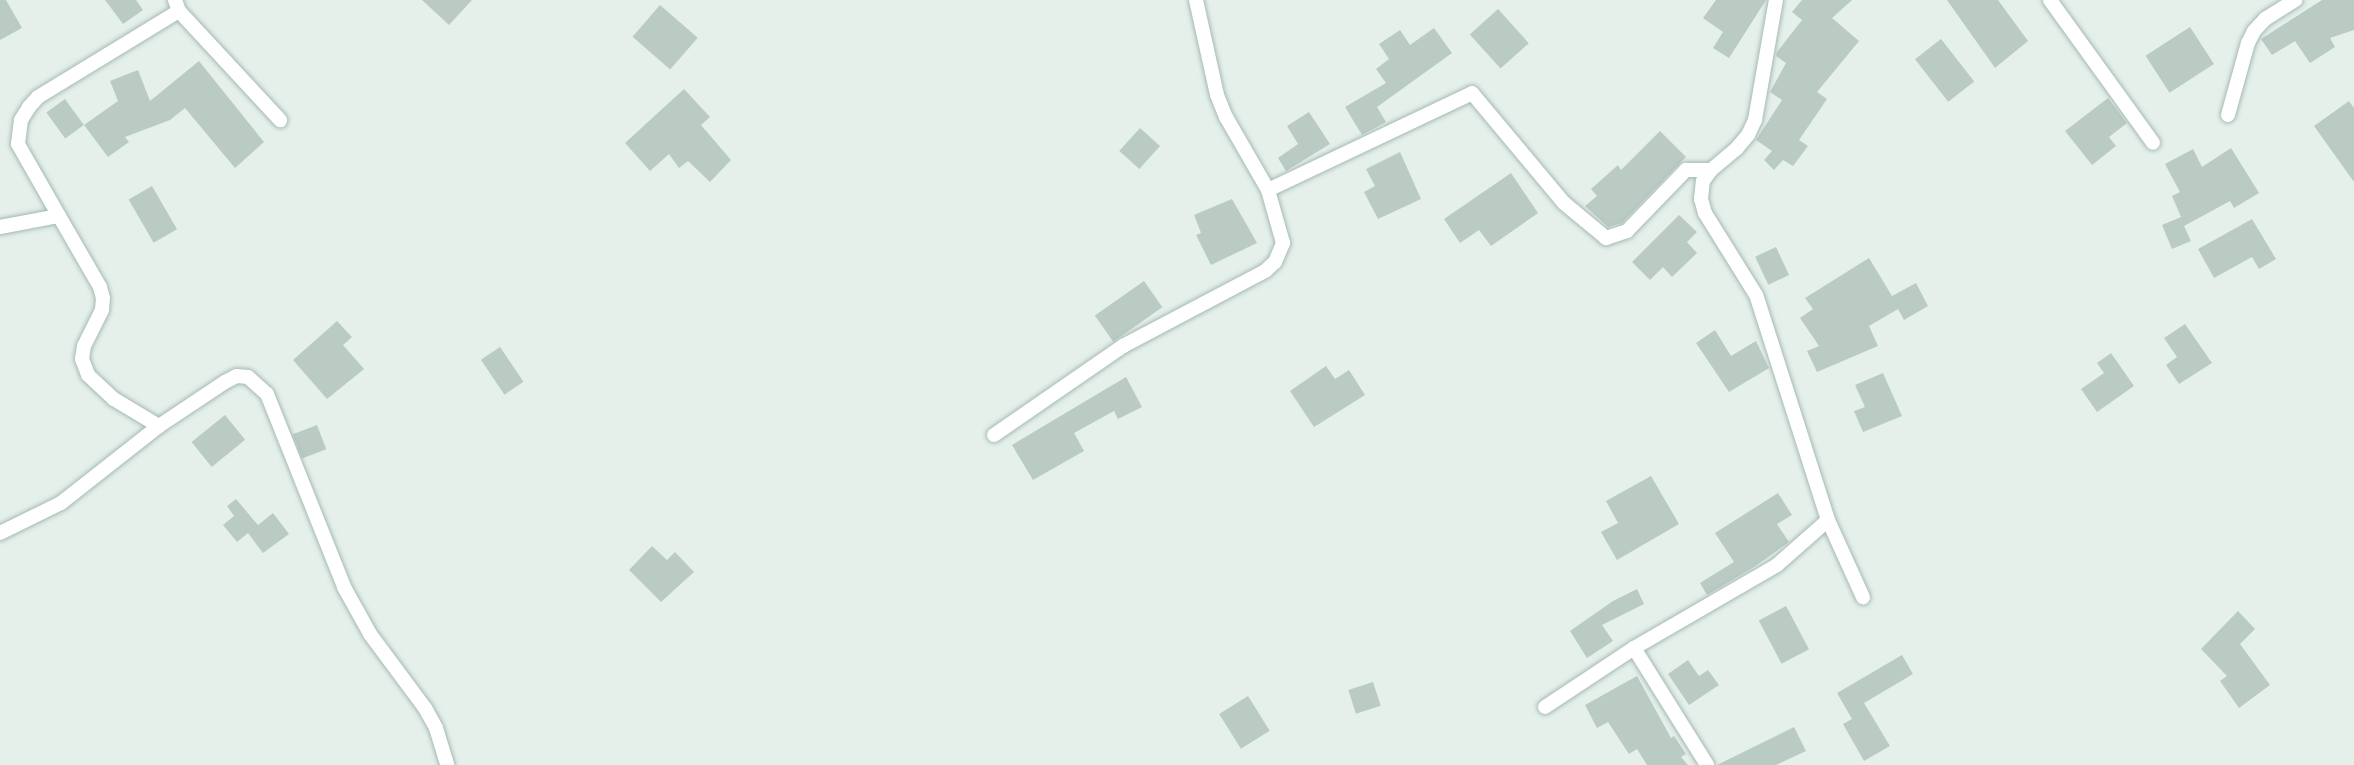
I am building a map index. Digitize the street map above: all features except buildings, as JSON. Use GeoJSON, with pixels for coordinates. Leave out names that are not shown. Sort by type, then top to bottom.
{"type":"FeatureCollection","features":[{"type":"Feature","properties":{"kind":"street"},"geometry":{"type":"LineString","coordinates":[[994,435],[1123,346],[1265,271],[1275,262],[1283,243],[1269,190],[1226,117],[1217,95],[1196,0]]}},
{"type":"Feature","properties":{"kind":"street"},"geometry":{"type":"LineString","coordinates":[[1776,0],[1755,120],[1748,135],[1737,148],[1710,170],[1701,190],[1705,213],[1756,295],[1828,520],[1863,597]]}},
{"type":"Feature","properties":{"kind":"street"},"geometry":{"type":"LineString","coordinates":[[2050,0],[2153,144]]}},
{"type":"Feature","properties":{"kind":"street"},"geometry":{"type":"LineString","coordinates":[[2228,115],[2248,43],[2254,31],[2265,19],[2295,0]]}},
{"type":"Feature","properties":{"kind":"street"},"geometry":{"type":"LineString","coordinates":[[159,426],[114,400],[88,375],[82,359],[84,346],[102,310],[103,298],[100,287],[18,144],[22,120],[38,97],[177,6],[280,120]]}},
{"type":"Feature","properties":{"kind":"street"},"geometry":{"type":"LineString","coordinates":[[1269,190],[1472,93],[1564,203],[1606,237],[1627,231],[1686,170],[1710,170]]}},
{"type":"Feature","properties":{"kind":"street"},"geometry":{"type":"LineString","coordinates":[[0,227],[59,216]]}},
{"type":"Feature","properties":{"kind":"street"},"geometry":{"type":"LineString","coordinates":[[0,533],[61,503],[159,426],[237,376],[248,377],[267,394],[344,587],[370,634],[425,708],[436,728],[447,765]]}},
{"type":"Feature","properties":{"kind":"street"},"geometry":{"type":"LineString","coordinates":[[1545,707],[1634,648],[1777,565],[1828,520]]}},
{"type":"Feature","properties":{"kind":"street"},"geometry":{"type":"LineString","coordinates":[[1634,648],[1707,765]]}}]}
